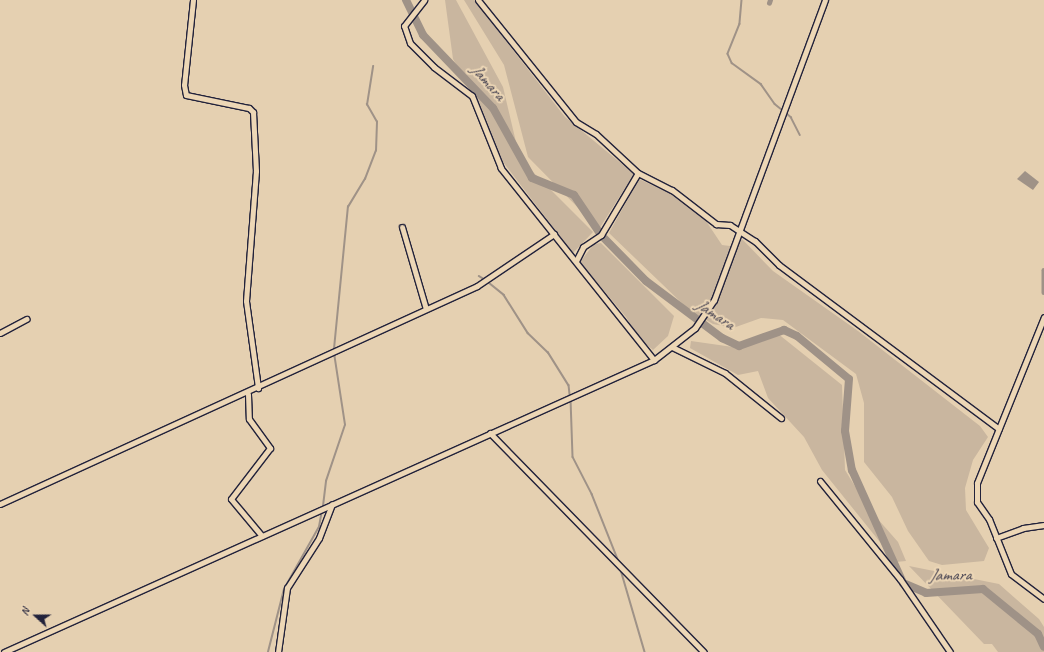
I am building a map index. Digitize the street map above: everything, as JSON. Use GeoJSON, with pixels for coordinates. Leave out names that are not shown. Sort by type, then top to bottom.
{"type":"FeatureCollection","features":[{"type":"Feature","properties":{"kind":"street"},"geometry":{"type":"LineString","coordinates":[[194,0],[184,85],[186,95],[249,108],[253,112],[256,171],[246,301],[258,388]]}},
{"type":"Feature","properties":{"kind":"street"},"geometry":{"type":"LineString","coordinates":[[424,0],[404,26],[410,43],[434,68],[472,96],[501,168],[654,360]]}},
{"type":"Feature","properties":{"kind":"street"},"geometry":{"type":"LineString","coordinates":[[478,0],[576,122],[596,134],[638,173],[672,190],[716,224],[737,230],[772,255],[779,265],[999,429]]}},
{"type":"Feature","properties":{"kind":"street"},"geometry":{"type":"LineString","coordinates":[[4,652],[654,360],[672,347],[695,328],[714,300],[737,230],[825,0]]}},
{"type":"Feature","properties":{"kind":"street"},"geometry":{"type":"LineString","coordinates":[[576,261],[583,248],[601,235],[638,173]]}},
{"type":"Feature","properties":{"kind":"street"},"geometry":{"type":"LineString","coordinates":[[402,227],[426,309]]}},
{"type":"Feature","properties":{"kind":"street"},"geometry":{"type":"LineString","coordinates":[[0,504],[70,469],[248,394],[477,286],[554,234]]}},
{"type":"Feature","properties":{"kind":"street"},"geometry":{"type":"LineString","coordinates":[[1044,317],[977,483],[977,502],[996,538],[1011,574],[1044,599]]}},
{"type":"Feature","properties":{"kind":"street"},"geometry":{"type":"LineString","coordinates":[[0,333],[26,319]]}},
{"type":"Feature","properties":{"kind":"street"},"geometry":{"type":"LineString","coordinates":[[672,347],[725,374],[781,418]]}},
{"type":"Feature","properties":{"kind":"street"},"geometry":{"type":"LineString","coordinates":[[248,394],[249,419],[270,448],[231,499],[262,536]]}},
{"type":"Feature","properties":{"kind":"street"},"geometry":{"type":"LineString","coordinates":[[490,433],[704,652]]}},
{"type":"Feature","properties":{"kind":"street"},"geometry":{"type":"LineString","coordinates":[[820,482],[900,579],[950,652]]}},
{"type":"Feature","properties":{"kind":"street"},"geometry":{"type":"LineString","coordinates":[[278,652],[287,588],[319,538],[332,504]]}},
{"type":"Feature","properties":{"kind":"street"},"geometry":{"type":"LineString","coordinates":[[996,538],[1023,528],[1044,525]]}},
{"type":"Feature","properties":{"kind":"shaded area"},"geometry":{"type":"Polygon","coordinates":[[[445,0],[456,0],[503,87],[520,159],[593,232],[573,253],[503,162],[479,102],[453,59],[445,0]]]}},
{"type":"Feature","properties":{"kind":"shaded area"},"geometry":{"type":"Polygon","coordinates":[[[464,0],[474,0],[565,117],[634,174],[599,229],[528,157],[504,65],[464,0]]]}},
{"type":"Feature","properties":{"kind":"shaded area"},"geometry":{"type":"Polygon","coordinates":[[[1025,171],[1039,182],[1033,190],[1017,179],[1025,171]]]}},
{"type":"Feature","properties":{"kind":"shaded area"},"geometry":{"type":"Polygon","coordinates":[[[639,179],[669,193],[706,221],[722,245],[730,246],[742,239],[773,271],[858,331],[980,426],[988,437],[973,460],[965,488],[966,510],[989,548],[984,561],[942,565],[929,561],[908,531],[892,497],[864,462],[864,403],[856,374],[783,320],[761,318],[733,328],[713,324],[688,309],[609,233],[639,179]]]}},
{"type":"Feature","properties":{"kind":"shaded area"},"geometry":{"type":"Polygon","coordinates":[[[601,243],[674,316],[668,336],[653,350],[638,337],[626,317],[580,262],[594,244],[601,243]]]}},
{"type":"Feature","properties":{"kind":"shaded area"},"geometry":{"type":"Polygon","coordinates":[[[777,333],[842,385],[845,470],[869,509],[898,542],[906,561],[896,562],[822,470],[804,437],[768,398],[758,371],[738,375],[690,348],[691,341],[733,347],[777,333]]]}},
{"type":"Feature","properties":{"kind":"shaded area"},"geometry":{"type":"Polygon","coordinates":[[[909,566],[999,584],[1039,619],[1044,627],[1044,652],[998,652],[992,644],[984,644],[909,566]]]}},
{"type":"Feature","properties":{"kind":"waterway","name":"Jamara"},"geometry":{"type":"LineString","coordinates":[[406,0],[423,35],[493,108],[532,178],[574,195],[601,235],[646,281],[722,338],[739,346],[784,330],[797,336],[849,379],[845,431],[852,470],[903,583],[926,593],[983,589],[1038,634],[1044,647]]}},
{"type":"Feature","properties":{"kind":"waterway"},"geometry":{"type":"LineString","coordinates":[[742,0],[740,24],[728,54],[732,63],[761,84],[775,104],[791,117],[800,135]]}},
{"type":"Feature","properties":{"kind":"waterway"},"geometry":{"type":"LineString","coordinates":[[334,349],[348,207],[365,179],[376,151],[377,122],[367,105],[373,66]]}},
{"type":"Feature","properties":{"kind":"waterway"},"geometry":{"type":"LineString","coordinates":[[1044,270],[1044,292]]}},
{"type":"Feature","properties":{"kind":"waterway"},"geometry":{"type":"LineString","coordinates":[[479,276],[484,279]]}},
{"type":"Feature","properties":{"kind":"waterway"},"geometry":{"type":"LineString","coordinates":[[487,281],[504,295],[528,333],[548,352],[569,385],[570,395]]}},
{"type":"Feature","properties":{"kind":"waterway"},"geometry":{"type":"LineString","coordinates":[[323,506],[326,481],[345,425],[334,353]]}},
{"type":"Feature","properties":{"kind":"waterway"},"geometry":{"type":"LineString","coordinates":[[571,399],[573,457],[592,494],[619,562]]}},
{"type":"Feature","properties":{"kind":"waterway"},"geometry":{"type":"LineString","coordinates":[[268,652],[284,589],[319,527],[322,510]]}},
{"type":"Feature","properties":{"kind":"waterway"},"geometry":{"type":"LineString","coordinates":[[621,570],[645,652]]}}]}
